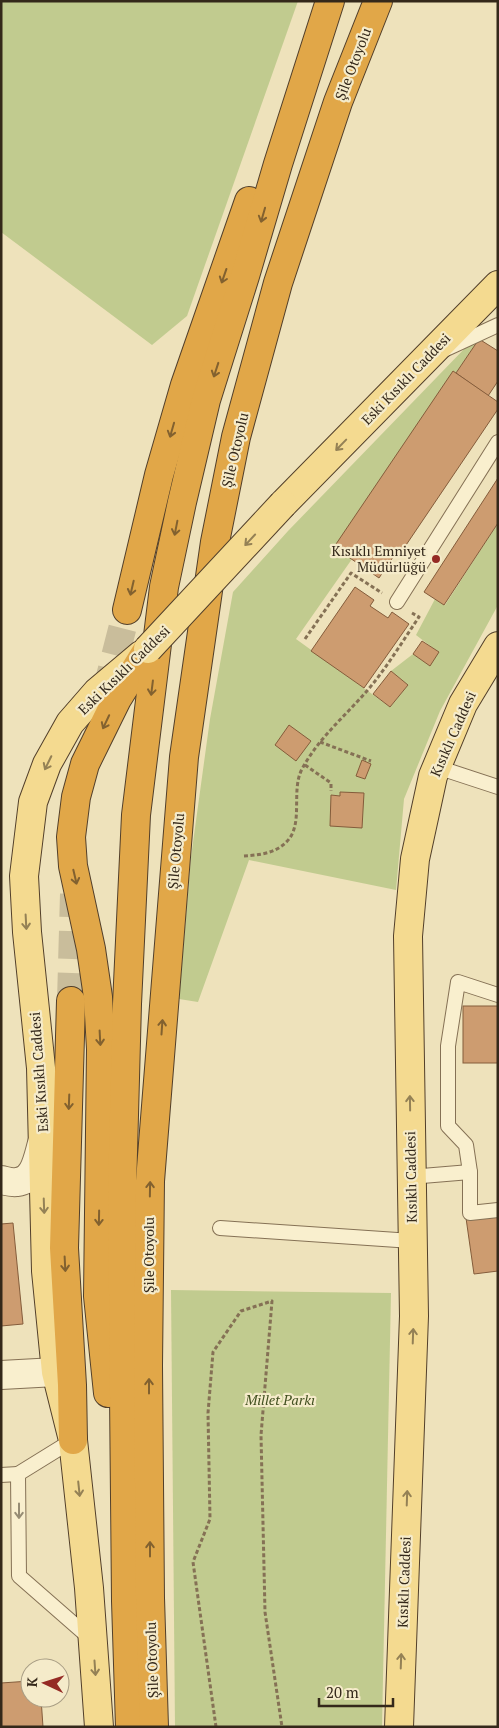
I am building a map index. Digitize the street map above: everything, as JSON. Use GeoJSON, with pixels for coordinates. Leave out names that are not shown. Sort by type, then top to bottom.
{"type":"FeatureCollection","features":[{"type":"Feature","properties":{"kind":"highway"},"geometry":{"type":"LineString","coordinates":[[127,610],[159,475],[185,386],[264,157],[328,1]]}},
{"type":"Feature","properties":{"kind":"highway","name":"Şile Otoyolu"},"geometry":{"type":"LineString","coordinates":[[130,1727],[126,1601],[122,1189],[127,1004],[136,815],[164,587],[206,400],[246,276],[328,1]]}},
{"type":"Feature","properties":{"kind":"highway","name":"Şile Otoyolu"},"geometry":{"type":"LineString","coordinates":[[154,1727],[150,1598],[148,1366],[150,1181],[184,757],[215,542],[236,437],[278,283],[338,102],[378,1]]}},
{"type":"Feature","properties":{"kind":"highway"},"geometry":{"type":"LineString","coordinates":[[126,1601],[98,1296],[101,1049],[98,997],[91,949],[73,866],[71,837],[76,798],[86,764],[117,699],[148,649]]}},
{"type":"Feature","properties":{"kind":"highway"},"geometry":{"type":"LineString","coordinates":[[71,1001],[64,1248],[72,1385],[73,1440]]}},
{"type":"Feature","properties":{"kind":"main road","name":"Eski Kısıklı Caddesi"},"geometry":{"type":"LineString","coordinates":[[99,1727],[89,1588],[73,1440],[56,1372],[46,1271],[41,1068],[27,932],[24,876],[33,802],[47,764],[70,723],[97,692],[148,649],[283,504],[498,285]]}},
{"type":"Feature","properties":{"kind":"main road","name":"Kısıklı Caddesi"},"geometry":{"type":"LineString","coordinates":[[399,1727],[414,1316],[410,1177],[408,936],[415,859],[433,776],[463,704],[498,646]]}},
{"type":"Feature","properties":{"kind":"street"},"geometry":{"type":"LineString","coordinates":[[1,1180],[17,1182],[27,1179],[33,1172],[43,1138]]}},
{"type":"Feature","properties":{"kind":"street"},"geometry":{"type":"LineString","coordinates":[[1,1375],[56,1372]]}},
{"type":"Feature","properties":{"kind":"lane"},"geometry":{"type":"LineString","coordinates":[[424,360],[498,324]]}},
{"type":"Feature","properties":{"kind":"lane"},"geometry":{"type":"LineString","coordinates":[[397,602],[498,442]]}},
{"type":"Feature","properties":{"kind":"lane"},"geometry":{"type":"LineString","coordinates":[[437,767],[498,787]]}},
{"type":"Feature","properties":{"kind":"lane"},"geometry":{"type":"LineString","coordinates":[[498,995],[458,982],[448,1046],[448,1126],[466,1145],[470,1172],[470,1212],[498,1210]]}},
{"type":"Feature","properties":{"kind":"lane"},"geometry":{"type":"LineString","coordinates":[[410,1177],[470,1172]]}},
{"type":"Feature","properties":{"kind":"lane"},"geometry":{"type":"LineString","coordinates":[[220,1228],[412,1241]]}},
{"type":"Feature","properties":{"kind":"lane"},"geometry":{"type":"LineString","coordinates":[[1,1475],[18,1474],[73,1440]]}},
{"type":"Feature","properties":{"kind":"lane"},"geometry":{"type":"LineString","coordinates":[[18,1474],[19,1576],[93,1641]]}},
{"type":"Feature","properties":{"kind":"path"},"geometry":{"type":"LineString","coordinates":[[244,856],[260,856],[277,849],[290,838],[296,820],[296,793],[302,770],[320,742],[367,690],[419,617],[351,573],[305,639]]}},
{"type":"Feature","properties":{"kind":"path"},"geometry":{"type":"LineString","coordinates":[[320,742],[371,761]]}},
{"type":"Feature","properties":{"kind":"path"},"geometry":{"type":"LineString","coordinates":[[305,765],[331,782],[331,791]]}},
{"type":"Feature","properties":{"kind":"path"},"geometry":{"type":"LineString","coordinates":[[216,1727],[193,1562],[210,1519],[208,1413],[213,1352],[240,1311],[272,1301],[261,1435],[264,1592],[265,1612],[282,1727]]}},
{"type":"Feature","properties":{"kind":"green space"},"geometry":{"type":"Polygon","coordinates":[[[1,1],[298,1],[187,316],[152,345],[1,232],[1,1]]]}},
{"type":"Feature","properties":{"kind":"green space"},"geometry":{"type":"Polygon","coordinates":[[[479,339],[456,373],[352,559],[296,639],[390,707],[408,685],[391,671],[413,654],[429,665],[438,652],[416,635],[435,599],[445,605],[498,523],[498,605],[440,711],[404,799],[396,890],[249,860],[198,1002],[179,999],[191,857],[210,719],[233,592],[288,531],[468,345],[479,339]]]}},
{"type":"Feature","properties":{"kind":"green space","name":"Millet Parkı"},"geometry":{"type":"Polygon","coordinates":[[[171,1290],[391,1293],[382,1727],[175,1727],[171,1290]]]}},
{"type":"Feature","properties":{"kind":"building"},"geometry":{"type":"Polygon","coordinates":[[[479,339],[498,351],[498,381],[488,396],[456,373],[479,339]]]}},
{"type":"Feature","properties":{"kind":"building"},"geometry":{"type":"Polygon","coordinates":[[[453,371],[498,402],[498,409],[400,554],[397,551],[379,578],[334,547],[453,371]]]}},
{"type":"Feature","properties":{"kind":"building"},"geometry":{"type":"Polygon","coordinates":[[[498,478],[498,523],[444,605],[424,592],[498,478]]]}},
{"type":"Feature","properties":{"kind":"building"},"geometry":{"type":"Polygon","coordinates":[[[355,587],[374,600],[370,606],[388,618],[392,612],[409,624],[364,688],[311,651],[355,587]]]}},
{"type":"Feature","properties":{"kind":"building"},"geometry":{"type":"Polygon","coordinates":[[[422,641],[439,652],[430,666],[413,654],[422,641]]]}},
{"type":"Feature","properties":{"kind":"building"},"geometry":{"type":"Polygon","coordinates":[[[391,671],[408,685],[390,707],[373,694],[391,671]]]}},
{"type":"Feature","properties":{"kind":"building"},"geometry":{"type":"Polygon","coordinates":[[[289,725],[311,741],[296,761],[275,745],[289,725]]]}},
{"type":"Feature","properties":{"kind":"building"},"geometry":{"type":"Polygon","coordinates":[[[362,760],[371,764],[365,779],[356,776],[362,760]]]}},
{"type":"Feature","properties":{"kind":"building"},"geometry":{"type":"Polygon","coordinates":[[[340,792],[364,793],[362,828],[330,826],[331,795],[340,796],[340,792]]]}},
{"type":"Feature","properties":{"kind":"building"},"geometry":{"type":"Polygon","coordinates":[[[463,1006],[498,1006],[498,1063],[463,1063],[463,1006]]]}},
{"type":"Feature","properties":{"kind":"building"},"geometry":{"type":"Polygon","coordinates":[[[498,1214],[498,1271],[474,1274],[466,1218],[498,1214]]]}},
{"type":"Feature","properties":{"kind":"building"},"geometry":{"type":"Polygon","coordinates":[[[13,1223],[23,1324],[1,1326],[1,1224],[13,1223]]]}},
{"type":"Feature","properties":{"kind":"building"},"geometry":{"type":"Polygon","coordinates":[[[20,1682],[20,1708],[42,1708],[43,1727],[1,1727],[1,1683],[20,1682]]]}},
{"type":"Feature","properties":{"kind":"tunnel"},"geometry":{"type":"LineString","coordinates":[[105,696],[127,610]]}},
{"type":"Feature","properties":{"kind":"tunnel"},"geometry":{"type":"LineString","coordinates":[[71,1001],[74,894]]}},
{"type":"Feature","properties":{"kind":"place","name":"Kısıklı Emniyet Müdürlüğü"},"geometry":{"type":"Point","coordinates":[436,559]}}]}
